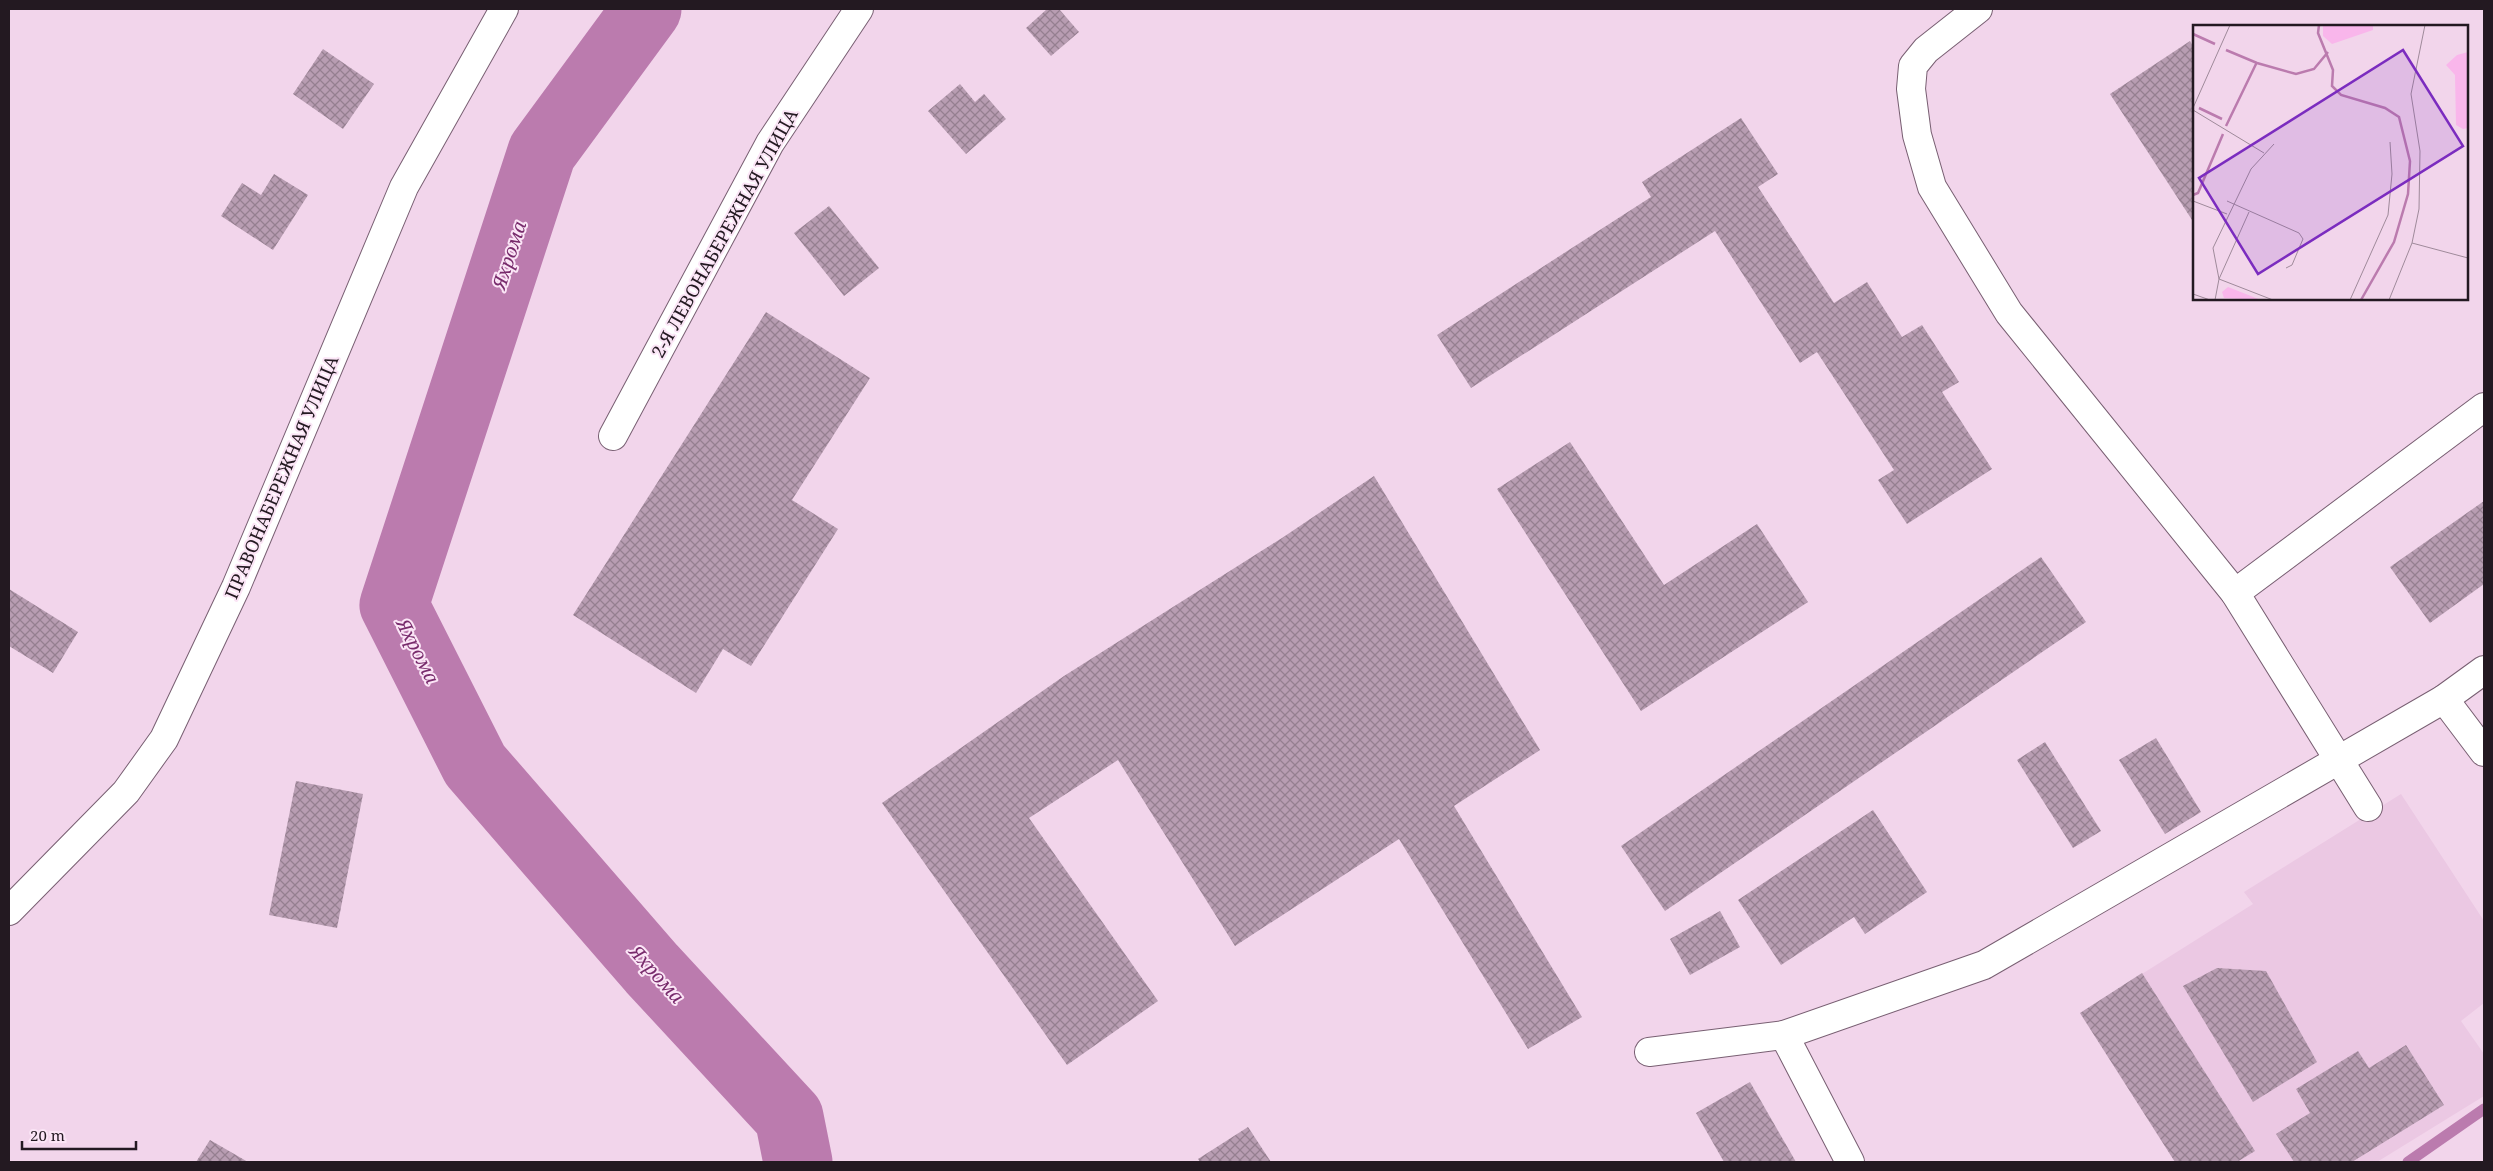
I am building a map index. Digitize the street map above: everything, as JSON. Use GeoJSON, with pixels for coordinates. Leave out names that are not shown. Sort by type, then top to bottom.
{"type":"FeatureCollection","features":[{"type":"Feature","properties":{"kind":"street","name":"ПРАВОНАБЕРЕЖНАЯ УЛИЦА"},"geometry":{"type":"LineString","coordinates":[[9,911],[126,792],[164,739],[236,587],[404,187],[504,9]]}},
{"type":"Feature","properties":{"kind":"street","name":"2-Я ЛЕВОНАБЕРЕЖНАЯ УЛИЦА"},"geometry":{"type":"LineString","coordinates":[[613,436],[770,143],[859,9]]}},
{"type":"Feature","properties":{"kind":"street"},"geometry":{"type":"LineString","coordinates":[[1978,9],[1926,50],[1913,66],[1911,89],[1916,134],[1932,187],[2009,313],[2235,592],[2368,807]]}},
{"type":"Feature","properties":{"kind":"street"},"geometry":{"type":"LineString","coordinates":[[2235,592],[2484,407]]}},
{"type":"Feature","properties":{"kind":"street"},"geometry":{"type":"LineString","coordinates":[[1649,1052],[1784,1035],[1984,965],[2444,699],[2484,670]]}},
{"type":"Feature","properties":{"kind":"street"},"geometry":{"type":"LineString","coordinates":[[2444,699],[2484,752]]}},
{"type":"Feature","properties":{"kind":"street"},"geometry":{"type":"LineString","coordinates":[[1784,1035],[1850,1162]]}},
{"type":"Feature","properties":{"kind":"shaded area"},"geometry":{"type":"Polygon","coordinates":[[[2401,794],[2484,921],[2484,1003],[2461,1021],[2484,1054],[2484,1096],[2377,1162],[2175,1162],[2080,1013],[2253,904],[2244,892],[2401,794]]]}},
{"type":"Feature","properties":{"kind":"building"},"geometry":{"type":"Polygon","coordinates":[[[1047,9],[1059,9],[1079,32],[1051,56],[1026,28],[1047,9]]]}},
{"type":"Feature","properties":{"kind":"building"},"geometry":{"type":"Polygon","coordinates":[[[2190,41],[2193,46],[2193,221],[2110,94],[2190,41]]]}},
{"type":"Feature","properties":{"kind":"building"},"geometry":{"type":"Polygon","coordinates":[[[323,49],[374,84],[343,129],[293,94],[323,49]]]}},
{"type":"Feature","properties":{"kind":"building"},"geometry":{"type":"Polygon","coordinates":[[[960,84],[975,102],[984,94],[1006,119],[966,154],[928,111],[960,84]]]}},
{"type":"Feature","properties":{"kind":"building"},"geometry":{"type":"Polygon","coordinates":[[[1741,118],[1778,174],[1758,187],[1834,303],[1867,282],[1902,337],[1922,325],[1959,382],[1942,392],[1992,469],[1907,524],[1878,480],[1894,470],[1817,352],[1800,363],[1715,231],[1471,388],[1437,335],[1651,197],[1642,182],[1741,118]]]}},
{"type":"Feature","properties":{"kind":"building"},"geometry":{"type":"Polygon","coordinates":[[[274,174],[308,195],[273,250],[221,216],[242,183],[261,195],[274,174]]]}},
{"type":"Feature","properties":{"kind":"building"},"geometry":{"type":"Polygon","coordinates":[[[829,206],[879,268],[844,296],[794,233],[829,206]]]}},
{"type":"Feature","properties":{"kind":"building"},"geometry":{"type":"Polygon","coordinates":[[[766,312],[870,378],[792,500],[838,529],[751,666],[723,649],[696,693],[573,615],[766,312]]]}},
{"type":"Feature","properties":{"kind":"building"},"geometry":{"type":"Polygon","coordinates":[[[1570,442],[1664,585],[1757,524],[1808,602],[1641,711],[1497,489],[1570,442]]]}},
{"type":"Feature","properties":{"kind":"building"},"geometry":{"type":"Polygon","coordinates":[[[1374,476],[1540,750],[1454,806],[1582,1017],[1528,1049],[1399,839],[1235,946],[1118,760],[1029,818],[1158,1001],[1067,1065],[882,803],[1064,676],[1282,538],[1374,476]]]}},
{"type":"Feature","properties":{"kind":"building"},"geometry":{"type":"Polygon","coordinates":[[[2484,501],[2484,584],[2430,623],[2390,567],[2484,501]]]}},
{"type":"Feature","properties":{"kind":"building"},"geometry":{"type":"Polygon","coordinates":[[[2041,557],[2086,622],[1665,911],[1621,846],[2041,557]]]}},
{"type":"Feature","properties":{"kind":"building"},"geometry":{"type":"Polygon","coordinates":[[[9,589],[78,632],[53,673],[9,646],[9,589]]]}},
{"type":"Feature","properties":{"kind":"building"},"geometry":{"type":"Polygon","coordinates":[[[2156,738],[2201,812],[2165,834],[2119,760],[2156,738]]]}},
{"type":"Feature","properties":{"kind":"building"},"geometry":{"type":"Polygon","coordinates":[[[2045,742],[2101,831],[2073,848],[2017,760],[2045,742]]]}},
{"type":"Feature","properties":{"kind":"building"},"geometry":{"type":"Polygon","coordinates":[[[296,781],[363,794],[337,928],[269,915],[296,781]]]}},
{"type":"Feature","properties":{"kind":"building"},"geometry":{"type":"Polygon","coordinates":[[[1873,810],[1927,892],[1865,934],[1854,917],[1781,965],[1738,900],[1873,810]]]}},
{"type":"Feature","properties":{"kind":"building"},"geometry":{"type":"Polygon","coordinates":[[[1720,911],[1740,947],[1690,975],[1670,939],[1720,911]]]}},
{"type":"Feature","properties":{"kind":"building"},"geometry":{"type":"Polygon","coordinates":[[[2217,968],[2266,971],[2317,1062],[2253,1102],[2183,986],[2217,968]]]}},
{"type":"Feature","properties":{"kind":"building"},"geometry":{"type":"Polygon","coordinates":[[[2142,973],[2255,1151],[2237,1162],[2175,1162],[2080,1013],[2142,973]]]}},
{"type":"Feature","properties":{"kind":"building"},"geometry":{"type":"Polygon","coordinates":[[[2406,1045],[2444,1105],[2352,1162],[2294,1162],[2276,1134],[2310,1113],[2296,1089],[2358,1051],[2369,1068],[2406,1045]]]}},
{"type":"Feature","properties":{"kind":"building"},"geometry":{"type":"Polygon","coordinates":[[[1750,1082],[1796,1162],[1724,1162],[1696,1113],[1750,1082]]]}},
{"type":"Feature","properties":{"kind":"building"},"geometry":{"type":"Polygon","coordinates":[[[1248,1127],[1271,1162],[1200,1162],[1198,1159],[1248,1127]]]}},
{"type":"Feature","properties":{"kind":"building"},"geometry":{"type":"Polygon","coordinates":[[[210,1140],[248,1162],[196,1162],[210,1140]]]}},
{"type":"Feature","properties":{"kind":"waterway","name":"Яхрома"},"geometry":{"type":"LineString","coordinates":[[647,9],[542,152],[394,605],[475,765],[652,969],[789,1117],[798,1162]]}},
{"type":"Feature","properties":{"kind":"waterway"},"geometry":{"type":"LineString","coordinates":[[2408,1162],[2484,1109]]}}]}
